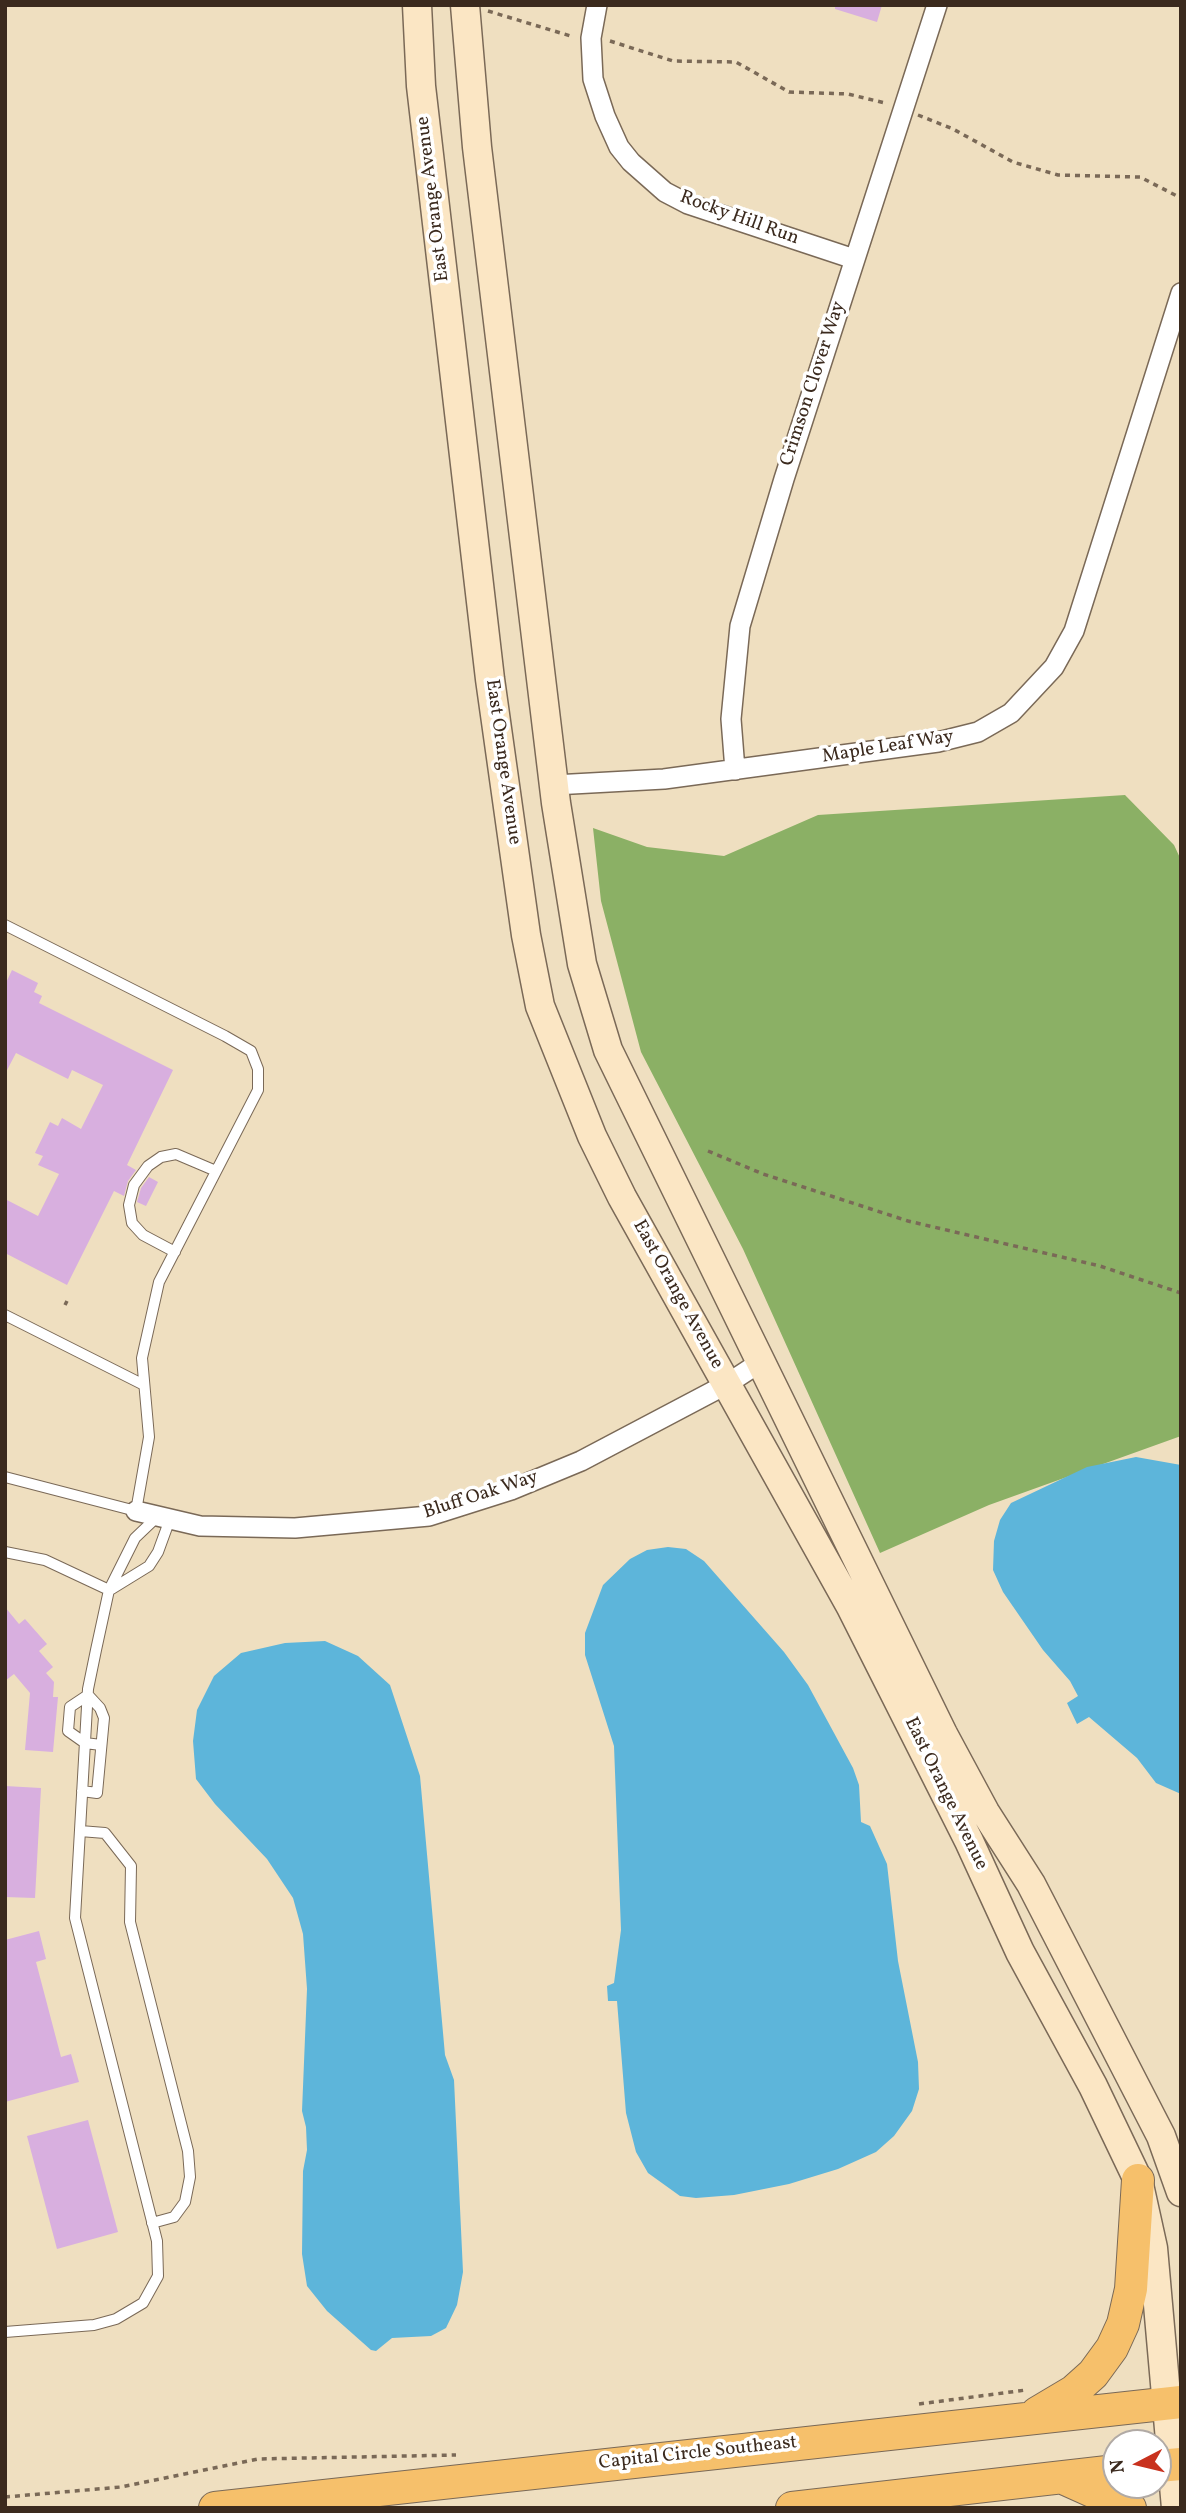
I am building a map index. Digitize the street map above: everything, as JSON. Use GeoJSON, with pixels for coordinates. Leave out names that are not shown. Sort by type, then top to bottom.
{"type":"FeatureCollection","features":[{"type":"Feature","properties":{"kind":"main road"},"geometry":{"type":"LineString","coordinates":[[1031,2403],[1074,2391],[1093,2374],[1117,2336],[1131,2289],[1138,2180]]}},
{"type":"Feature","properties":{"kind":"main road","name":"Capital Circle Southeast"},"geometry":{"type":"LineString","coordinates":[[215,2508],[1031,2403],[1174,2403]]}},
{"type":"Feature","properties":{"kind":"main road"},"geometry":{"type":"LineString","coordinates":[[792,2508],[968,2493],[1102,2473]]}},
{"type":"Feature","properties":{"kind":"main road"},"geometry":{"type":"LineString","coordinates":[[1062,2477],[1130,2508]]}},
{"type":"Feature","properties":{"kind":"street","name":"East Orange Avenue"},"geometry":{"type":"LineString","coordinates":[[417,5],[421,86],[490,679],[526,935],[540,1006],[592,1136],[622,1197],[851,1608],[969,1841],[1020,1952],[1093,2086],[1138,2180],[1153,2248],[1174,2403],[1172,2434]]}},
{"type":"Feature","properties":{"kind":"street","name":"Rocky Hill Run"},"geometry":{"type":"LineString","coordinates":[[597,5],[591,38],[593,79],[605,116],[620,147],[631,162],[665,192],[688,204],[854,259]]}},
{"type":"Feature","properties":{"kind":"street","name":"Crimson Clover Way"},"geometry":{"type":"LineString","coordinates":[[735,770],[731,719],[740,626],[854,259],[937,5]]}},
{"type":"Feature","properties":{"kind":"street","name":"East Orange Avenue"},"geometry":{"type":"LineString","coordinates":[[475,8],[477,147],[554,785],[582,964],[608,1050],[943,1734],[985,1812],[1031,1884],[1161,2136],[1181,2192]]}},
{"type":"Feature","properties":{"kind":"street","name":"Maple Leaf Way"},"geometry":{"type":"LineString","coordinates":[[554,785],[664,779],[951,739],[978,732],[1011,713],[1036,690],[1054,667],[1074,631],[1181,293]]}},
{"type":"Feature","properties":{"kind":"street","name":"Bluff Oak Way"},"geometry":{"type":"LineString","coordinates":[[136,1511],[200,1526],[295,1528],[429,1516],[511,1490],[581,1461],[727,1384],[759,1363]]}},
{"type":"Feature","properties":{"kind":"street","name":"East Orange Avenue"},"geometry":{"type":"LineString","coordinates":[[1172,2479],[1176,2508]]}},
{"type":"Feature","properties":{"kind":"lane"},"geometry":{"type":"LineString","coordinates":[[5,925],[251,1051],[258,1069],[258,1090],[159,1282],[142,1358],[149,1437],[136,1511],[5,1477]]}},
{"type":"Feature","properties":{"kind":"lane"},"geometry":{"type":"LineString","coordinates":[[175,1252],[143,1236],[132,1223],[129,1205],[134,1185],[148,1166],[161,1157],[176,1154],[216,1171]]}},
{"type":"Feature","properties":{"kind":"lane"},"geometry":{"type":"LineString","coordinates":[[5,1315],[144,1385]]}},
{"type":"Feature","properties":{"kind":"lane"},"geometry":{"type":"LineString","coordinates":[[5,2332],[94,2325],[132,2312],[153,2289],[158,2276],[158,2251],[152,2223],[75,1918],[88,1695],[109,1590],[135,1538],[164,1518]]}},
{"type":"Feature","properties":{"kind":"lane"},"geometry":{"type":"LineString","coordinates":[[109,1590],[149,1566],[158,1552],[164,1518]]}},
{"type":"Feature","properties":{"kind":"lane"},"geometry":{"type":"LineString","coordinates":[[5,1552],[45,1560],[109,1590]]}},
{"type":"Feature","properties":{"kind":"lane"},"geometry":{"type":"LineString","coordinates":[[88,1695],[70,1707],[68,1731],[85,1743],[101,1745]]}},
{"type":"Feature","properties":{"kind":"lane"},"geometry":{"type":"LineString","coordinates":[[82,1791],[97,1793],[104,1718],[100,1708],[88,1695]]}},
{"type":"Feature","properties":{"kind":"lane"},"geometry":{"type":"LineString","coordinates":[[80,1831],[105,1833],[131,1866],[130,1922],[188,2151],[190,2178],[185,2202],[174,2217],[152,2223]]}},
{"type":"Feature","properties":{"kind":"path"},"geometry":{"type":"LineString","coordinates":[[475,8],[564,36],[582,37]]}},
{"type":"Feature","properties":{"kind":"path"},"geometry":{"type":"LineString","coordinates":[[601,39],[629,45],[673,61],[736,62],[789,92],[848,94],[885,103]]}},
{"type":"Feature","properties":{"kind":"path"},"geometry":{"type":"LineString","coordinates":[[913,113],[953,129],[1013,162],[1058,175],[1140,177],[1181,198]]}},
{"type":"Feature","properties":{"kind":"path"},"geometry":{"type":"LineString","coordinates":[[708,1151],[763,1174],[908,1221],[1100,1266],[1181,1293]]}},
{"type":"Feature","properties":{"kind":"path"},"geometry":{"type":"LineString","coordinates":[[914,2404],[1031,2403]]}},
{"type":"Feature","properties":{"kind":"path"},"geometry":{"type":"LineString","coordinates":[[5,2497],[121,2487],[258,2459],[461,2455]]}},
{"type":"Feature","properties":{"kind":"green space"},"geometry":{"type":"Polygon","coordinates":[[[1125,795],[1174,845],[1181,860],[1181,1436],[989,1505],[880,1553],[743,1249],[641,1052],[601,901],[593,828],[647,847],[724,856],[818,815],[1125,795]]]}},
{"type":"Feature","properties":{"kind":"water"},"geometry":{"type":"Polygon","coordinates":[[[1136,1457],[1181,1465],[1181,1794],[1156,1783],[1137,1758],[1089,1717],[1077,1724],[1067,1703],[1078,1696],[1070,1681],[1043,1650],[1003,1592],[993,1570],[994,1541],[1000,1520],[1011,1503],[1087,1467],[1136,1457]]]}},
{"type":"Feature","properties":{"kind":"water"},"geometry":{"type":"Polygon","coordinates":[[[668,1547],[686,1549],[704,1561],[784,1652],[808,1685],[853,1768],[859,1785],[861,1822],[870,1826],[887,1864],[898,1961],[918,2062],[919,2089],[912,2111],[894,2136],[876,2152],[838,2169],[789,2184],[734,2195],[696,2198],[680,2196],[648,2173],[636,2152],[626,2113],[617,2001],[608,2001],[607,1986],[614,1983],[621,1930],[614,1746],[585,1655],[585,1633],[603,1585],[630,1559],[647,1550],[668,1547]]]}},
{"type":"Feature","properties":{"kind":"water"},"geometry":{"type":"Polygon","coordinates":[[[325,1641],[358,1656],[390,1685],[420,1776],[445,2055],[454,2080],[463,2272],[457,2305],[446,2328],[431,2336],[392,2338],[376,2351],[371,2350],[327,2311],[307,2286],[302,2254],[303,2171],[307,2150],[302,2111],[307,1989],[303,1934],[293,1898],[267,1859],[215,1804],[196,1779],[193,1741],[197,1710],[214,1676],[241,1653],[285,1643],[325,1641]]]}},
{"type":"Feature","properties":{"kind":"building"},"geometry":{"type":"Polygon","coordinates":[[[835,5],[882,5],[877,22],[835,9],[835,5]]]}},
{"type":"Feature","properties":{"kind":"building"},"geometry":{"type":"Polygon","coordinates":[[[12,970],[38,983],[34,992],[42,996],[39,1003],[173,1070],[127,1165],[136,1170],[128,1181],[124,1196],[114,1191],[67,1285],[5,1253],[5,1199],[38,1216],[59,1174],[38,1165],[43,1156],[35,1153],[50,1122],[58,1126],[62,1118],[81,1129],[103,1085],[72,1070],[68,1079],[16,1053],[5,1074],[5,985],[12,970]]]}},
{"type":"Feature","properties":{"kind":"building"},"geometry":{"type":"Polygon","coordinates":[[[149,1177],[158,1182],[146,1206],[137,1202],[141,1188],[149,1177]]]}},
{"type":"Feature","properties":{"kind":"building"},"geometry":{"type":"Polygon","coordinates":[[[5,1607],[19,1624],[25,1619],[47,1644],[39,1651],[53,1667],[46,1673],[54,1682],[53,1697],[58,1697],[53,1752],[25,1750],[30,1693],[14,1674],[5,1681],[5,1607]]]}},
{"type":"Feature","properties":{"kind":"building"},"geometry":{"type":"Polygon","coordinates":[[[5,1786],[41,1788],[35,1898],[5,1897],[5,1786]]]}},
{"type":"Feature","properties":{"kind":"building"},"geometry":{"type":"Polygon","coordinates":[[[39,1931],[46,1959],[36,1962],[61,2057],[71,2054],[79,2082],[5,2102],[5,1940],[39,1931]]]}},
{"type":"Feature","properties":{"kind":"building"},"geometry":{"type":"Polygon","coordinates":[[[88,2120],[118,2232],[57,2249],[27,2136],[88,2120]]]}}]}
